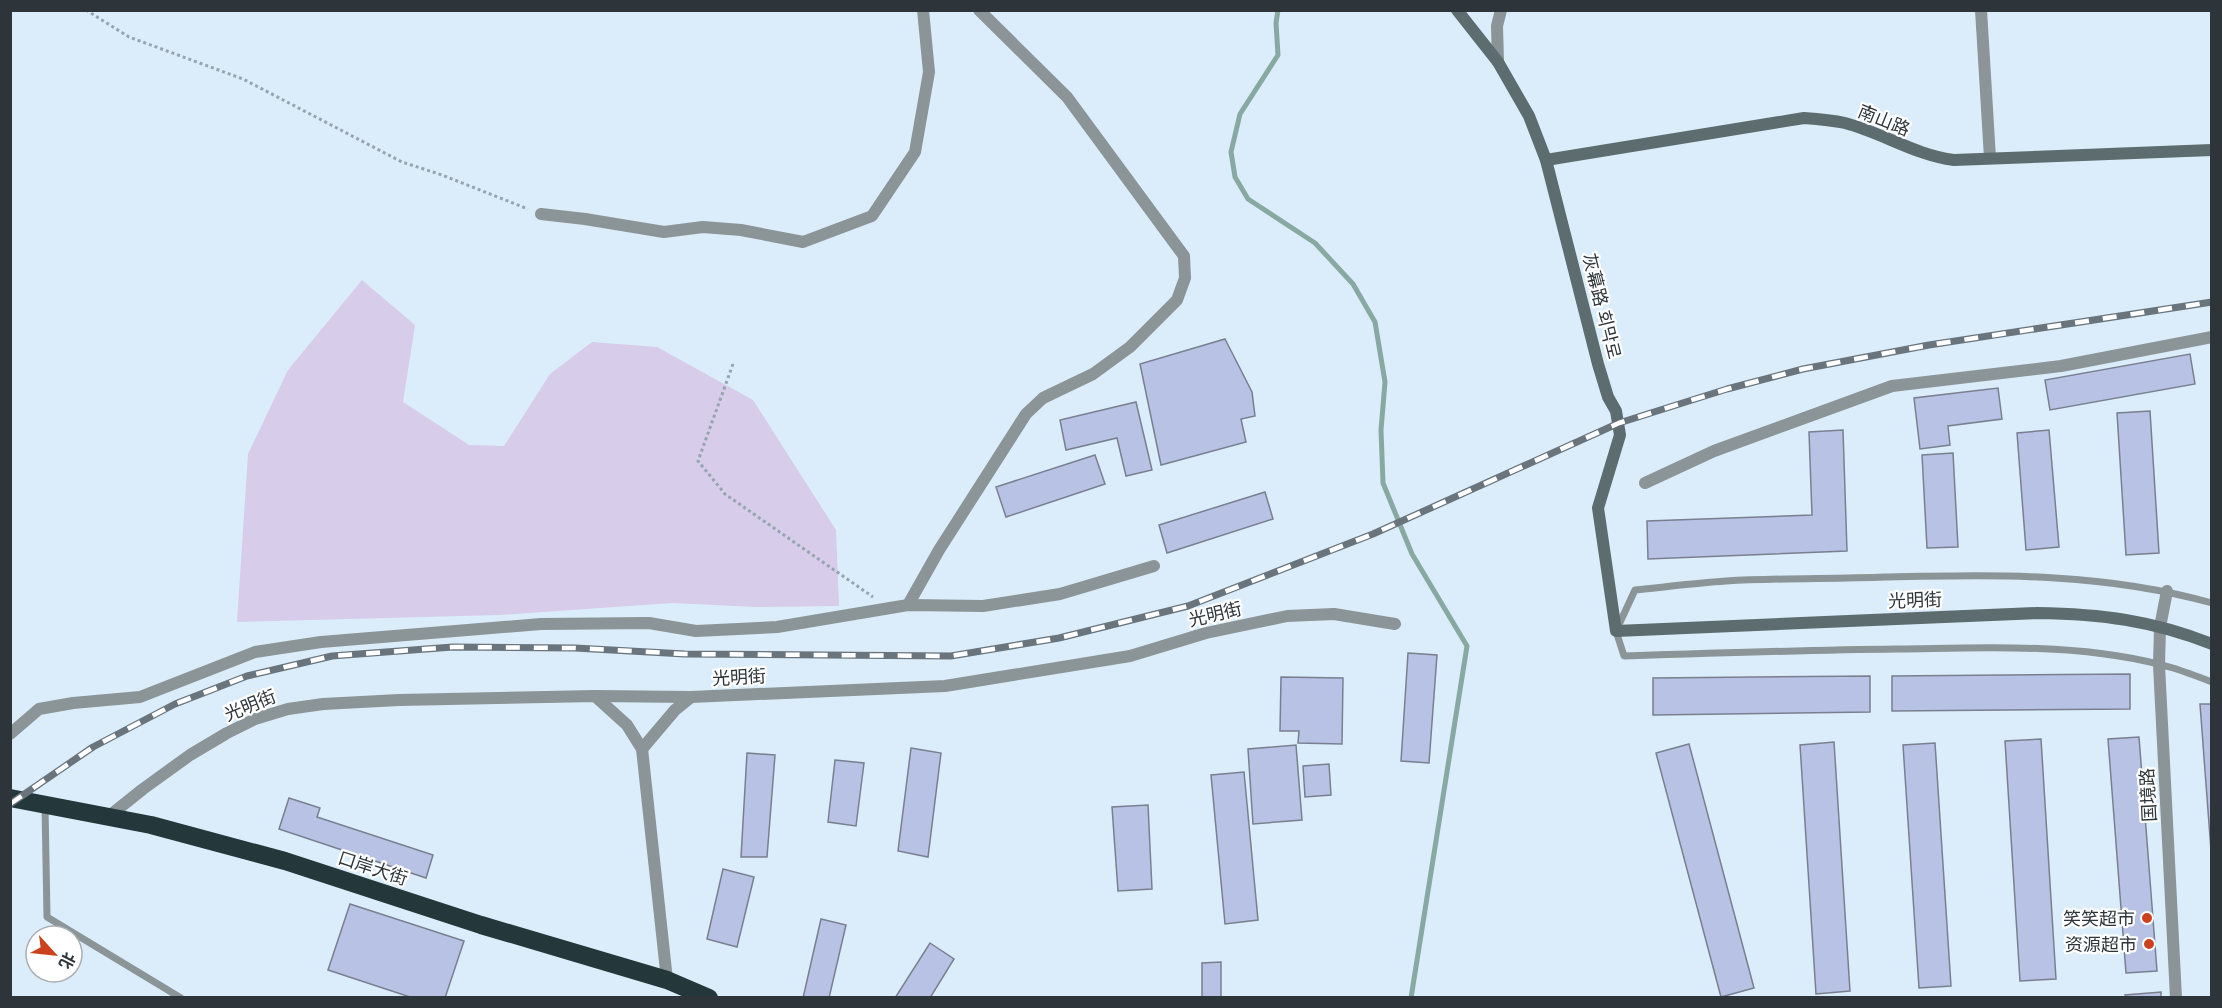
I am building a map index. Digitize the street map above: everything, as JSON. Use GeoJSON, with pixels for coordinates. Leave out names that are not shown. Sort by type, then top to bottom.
{"type":"FeatureCollection","features":[{"type":"Feature","properties":{"kind":"highway","name":"口岸大街"},"geometry":{"type":"LineString","coordinates":[[14,798],[151,825],[285,861],[493,929],[667,980],[709,998]]}},
{"type":"Feature","properties":{"kind":"main road","name":"灰幕路 회막로"},"geometry":{"type":"LineString","coordinates":[[1457,10],[1498,62],[1529,116],[1546,160],[1598,364],[1619,423],[1620,435],[1598,508],[1616,631]]}},
{"type":"Feature","properties":{"kind":"main road","name":"南山路"},"geometry":{"type":"LineString","coordinates":[[1546,160],[1803,118],[1826,119],[1847,124],[1921,154],[1954,160],[2211,150]]}},
{"type":"Feature","properties":{"kind":"main road","name":"光明街"},"geometry":{"type":"LineString","coordinates":[[1616,631],[2037,613],[2087,614],[2132,620],[2178,630],[2211,644]]}},
{"type":"Feature","properties":{"kind":"street"},"geometry":{"type":"LineString","coordinates":[[540,214],[664,232],[703,227],[741,230],[803,242],[872,216],[915,152],[929,72],[923,10]]}},
{"type":"Feature","properties":{"kind":"street"},"geometry":{"type":"LineString","coordinates":[[908,605],[939,550],[1026,414],[1043,398],[1093,374],[1130,348],[1178,300],[1185,278],[1184,256],[1067,97],[979,10]]}},
{"type":"Feature","properties":{"kind":"street"},"geometry":{"type":"LineString","coordinates":[[1498,62],[1497,26],[1501,10]]}},
{"type":"Feature","properties":{"kind":"street"},"geometry":{"type":"LineString","coordinates":[[1981,10],[1990,158]]}},
{"type":"Feature","properties":{"kind":"street"},"geometry":{"type":"LineString","coordinates":[[1645,483],[1714,451],[1892,386],[2061,366],[2211,337]]}},
{"type":"Feature","properties":{"kind":"street"},"geometry":{"type":"LineString","coordinates":[[10,734],[39,709],[73,703],[140,697],[255,652],[321,642],[541,624],[649,623],[696,631],[777,627],[908,605],[983,606],[1049,596],[1154,566]]}},
{"type":"Feature","properties":{"kind":"street","name":"国境路"},"geometry":{"type":"LineString","coordinates":[[2168,591],[2160,627],[2159,665],[2176,998]]}},
{"type":"Feature","properties":{"kind":"street","name":"光明街"},"geometry":{"type":"LineString","coordinates":[[108,818],[143,789],[199,750],[255,719],[288,709],[363,701],[595,696],[691,697],[945,686],[1131,656],[1206,633],[1287,616],[1334,614],[1395,624]]}},
{"type":"Feature","properties":{"kind":"street"},"geometry":{"type":"LineString","coordinates":[[595,696],[627,725],[642,749],[667,980]]}},
{"type":"Feature","properties":{"kind":"street"},"geometry":{"type":"LineString","coordinates":[[642,749],[675,710],[691,697]]}},
{"type":"Feature","properties":{"kind":"lane"},"geometry":{"type":"LineString","coordinates":[[2211,603],[2168,591],[2096,580],[2010,575],[1725,581],[1635,590],[1616,631],[1624,656],[1834,650],[2026,648],[2096,653],[2159,665],[2211,682]]}},
{"type":"Feature","properties":{"kind":"lane"},"geometry":{"type":"LineString","coordinates":[[45,805],[47,917],[181,998]]}},
{"type":"Feature","properties":{"kind":"path"},"geometry":{"type":"LineString","coordinates":[[86,10],[129,38],[243,79],[402,162],[442,175],[540,214]]}},
{"type":"Feature","properties":{"kind":"path"},"geometry":{"type":"LineString","coordinates":[[733,364],[698,461],[725,494],[890,608]]}},
{"type":"Feature","properties":{"kind":"shaded area"},"geometry":{"type":"Polygon","coordinates":[[[362,280],[415,325],[403,402],[469,445],[504,446],[550,374],[592,342],[657,347],[753,400],[836,530],[839,606],[756,607],[672,603],[500,615],[237,622],[248,454],[288,370],[362,280]]]}},
{"type":"Feature","properties":{"kind":"building"},"geometry":{"type":"Polygon","coordinates":[[[1225,339],[1252,392],[1255,416],[1241,419],[1246,442],[1161,465],[1140,364],[1225,339]]]}},
{"type":"Feature","properties":{"kind":"building"},"geometry":{"type":"Polygon","coordinates":[[[2190,354],[2195,384],[2050,410],[2045,380],[2190,354]]]}},
{"type":"Feature","properties":{"kind":"building"},"geometry":{"type":"Polygon","coordinates":[[[1998,388],[2002,419],[1948,426],[1950,445],[1920,449],[1914,398],[1998,388]]]}},
{"type":"Feature","properties":{"kind":"building"},"geometry":{"type":"Polygon","coordinates":[[[1136,402],[1152,470],[1126,476],[1117,438],[1066,450],[1060,420],[1136,402]]]}},
{"type":"Feature","properties":{"kind":"building"},"geometry":{"type":"Polygon","coordinates":[[[2150,411],[2159,553],[2126,555],[2117,413],[2150,411]]]}},
{"type":"Feature","properties":{"kind":"building"},"geometry":{"type":"Polygon","coordinates":[[[1843,430],[1847,551],[1648,559],[1647,521],[1812,515],[1809,432],[1843,430]]]}},
{"type":"Feature","properties":{"kind":"building"},"geometry":{"type":"Polygon","coordinates":[[[2049,430],[2059,547],[2026,550],[2017,433],[2049,430]]]}},
{"type":"Feature","properties":{"kind":"building"},"geometry":{"type":"Polygon","coordinates":[[[1953,453],[1958,547],[1927,548],[1922,455],[1953,453]]]}},
{"type":"Feature","properties":{"kind":"building"},"geometry":{"type":"Polygon","coordinates":[[[1095,455],[1105,484],[1006,517],[996,487],[1095,455]]]}},
{"type":"Feature","properties":{"kind":"building"},"geometry":{"type":"Polygon","coordinates":[[[1265,492],[1273,519],[1167,553],[1159,525],[1265,492]]]}},
{"type":"Feature","properties":{"kind":"building"},"geometry":{"type":"Polygon","coordinates":[[[1408,653],[1437,655],[1429,763],[1401,761],[1408,653]]]}},
{"type":"Feature","properties":{"kind":"building"},"geometry":{"type":"Polygon","coordinates":[[[2130,674],[2130,709],[1892,711],[1892,676],[2130,674]]]}},
{"type":"Feature","properties":{"kind":"building"},"geometry":{"type":"Polygon","coordinates":[[[1870,676],[1870,712],[1653,715],[1653,678],[1870,676]]]}},
{"type":"Feature","properties":{"kind":"building"},"geometry":{"type":"Polygon","coordinates":[[[1281,677],[1343,678],[1342,744],[1298,743],[1299,731],[1280,731],[1281,677]]]}},
{"type":"Feature","properties":{"kind":"building"},"geometry":{"type":"Polygon","coordinates":[[[2200,704],[2212,704],[2212,864],[2200,704]]]}},
{"type":"Feature","properties":{"kind":"building"},"geometry":{"type":"Polygon","coordinates":[[[2139,737],[2157,971],[2126,973],[2108,739],[2139,737]]]}},
{"type":"Feature","properties":{"kind":"building"},"geometry":{"type":"Polygon","coordinates":[[[2041,739],[2056,979],[2020,981],[2005,741],[2041,739]]]}},
{"type":"Feature","properties":{"kind":"building"},"geometry":{"type":"Polygon","coordinates":[[[1834,742],[1850,991],[1816,994],[1800,745],[1834,742]]]}},
{"type":"Feature","properties":{"kind":"building"},"geometry":{"type":"Polygon","coordinates":[[[1935,743],[1951,986],[1919,988],[1903,745],[1935,743]]]}},
{"type":"Feature","properties":{"kind":"building"},"geometry":{"type":"Polygon","coordinates":[[[1689,744],[1754,988],[1721,997],[1656,753],[1689,744]]]}},
{"type":"Feature","properties":{"kind":"building"},"geometry":{"type":"Polygon","coordinates":[[[1296,745],[1302,820],[1253,824],[1248,749],[1296,745]]]}},
{"type":"Feature","properties":{"kind":"building"},"geometry":{"type":"Polygon","coordinates":[[[911,748],[941,753],[928,857],[898,851],[911,748]]]}},
{"type":"Feature","properties":{"kind":"building"},"geometry":{"type":"Polygon","coordinates":[[[747,753],[775,755],[767,857],[741,857],[747,753]]]}},
{"type":"Feature","properties":{"kind":"building"},"geometry":{"type":"Polygon","coordinates":[[[835,760],[864,763],[856,826],[828,822],[835,760]]]}},
{"type":"Feature","properties":{"kind":"building"},"geometry":{"type":"Polygon","coordinates":[[[1329,764],[1331,795],[1305,797],[1303,766],[1329,764]]]}},
{"type":"Feature","properties":{"kind":"building"},"geometry":{"type":"Polygon","coordinates":[[[1244,772],[1258,920],[1225,924],[1211,775],[1244,772]]]}},
{"type":"Feature","properties":{"kind":"building"},"geometry":{"type":"Polygon","coordinates":[[[289,798],[320,808],[317,817],[433,855],[426,878],[279,829],[289,798]]]}},
{"type":"Feature","properties":{"kind":"building"},"geometry":{"type":"Polygon","coordinates":[[[1148,805],[1152,889],[1118,891],[1112,807],[1148,805]]]}},
{"type":"Feature","properties":{"kind":"building"},"geometry":{"type":"Polygon","coordinates":[[[723,869],[754,877],[737,947],[707,939],[723,869]]]}},
{"type":"Feature","properties":{"kind":"building"},"geometry":{"type":"Polygon","coordinates":[[[350,904],[464,941],[445,998],[413,998],[328,970],[350,904]]]}},
{"type":"Feature","properties":{"kind":"building"},"geometry":{"type":"Polygon","coordinates":[[[821,919],[846,925],[829,998],[803,998],[821,919]]]}},
{"type":"Feature","properties":{"kind":"building"},"geometry":{"type":"Polygon","coordinates":[[[930,943],[954,959],[930,998],[895,998],[930,943]]]}},
{"type":"Feature","properties":{"kind":"building"},"geometry":{"type":"Polygon","coordinates":[[[1221,962],[1221,998],[1202,998],[1202,963],[1221,962]]]}},
{"type":"Feature","properties":{"kind":"building"},"geometry":{"type":"Polygon","coordinates":[[[2161,992],[2161,998],[2126,998],[2125,995],[2161,992]]]}},
{"type":"Feature","properties":{"kind":"waterway"},"geometry":{"type":"LineString","coordinates":[[1278,10],[1276,23],[1278,55],[1240,114],[1231,152],[1235,177],[1248,199],[1315,243],[1353,284],[1375,322],[1385,382],[1381,430],[1383,483],[1412,554],[1467,646],[1411,998]]}},
{"type":"Feature","properties":{"kind":"railway"},"geometry":{"type":"LineString","coordinates":[[10,804],[93,747],[175,704],[247,676],[332,656],[453,647],[575,648],[685,654],[951,656],[1059,638],[1188,606],[1373,534],[1619,423],[1727,389],[1803,369],[1929,345],[2212,302]]}},
{"type":"Feature","properties":{"kind":"place","name":"笑笑超市"},"geometry":{"type":"Point","coordinates":[2147,918]}},
{"type":"Feature","properties":{"kind":"place","name":"资源超市"},"geometry":{"type":"Point","coordinates":[2149,944]}}]}
